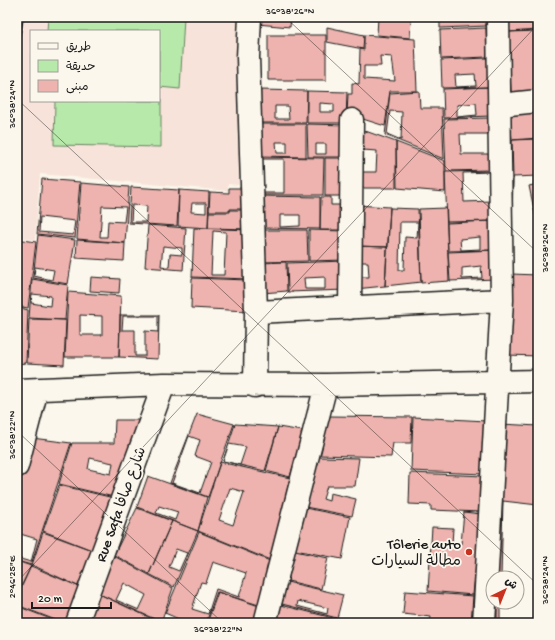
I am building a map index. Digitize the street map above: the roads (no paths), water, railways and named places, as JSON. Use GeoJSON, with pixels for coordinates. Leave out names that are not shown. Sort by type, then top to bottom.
{"type":"FeatureCollection","features":[{"type":"Feature","properties":{"kind":"street"},"geometry":{"type":"LineString","coordinates":[[250,17],[248,57],[256,312],[256,386]]}},
{"type":"Feature","properties":{"kind":"street"},"geometry":{"type":"LineString","coordinates":[[484,623],[502,300],[498,17]]}},
{"type":"Feature","properties":{"kind":"street"},"geometry":{"type":"LineString","coordinates":[[500,105],[538,101]]}},
{"type":"Feature","properties":{"kind":"street"},"geometry":{"type":"LineString","coordinates":[[350,308],[352,120]]}},
{"type":"Feature","properties":{"kind":"street"},"geometry":{"type":"LineString","coordinates":[[256,312],[502,300]]}},
{"type":"Feature","properties":{"kind":"street"},"geometry":{"type":"LineString","coordinates":[[17,466],[27,390],[164,384],[326,386],[538,381]]}},
{"type":"Feature","properties":{"kind":"street","name":"Rue Safa شارع صافا"},"geometry":{"type":"LineString","coordinates":[[77,623],[164,384]]}},
{"type":"Feature","properties":{"kind":"street"},"geometry":{"type":"LineString","coordinates":[[265,623],[326,386]]}},
{"type":"Feature","properties":{"kind":"place","name":"Tôlerie auto مطالة السيارات"},"geometry":{"type":"Point","coordinates":[469,552]}}]}
